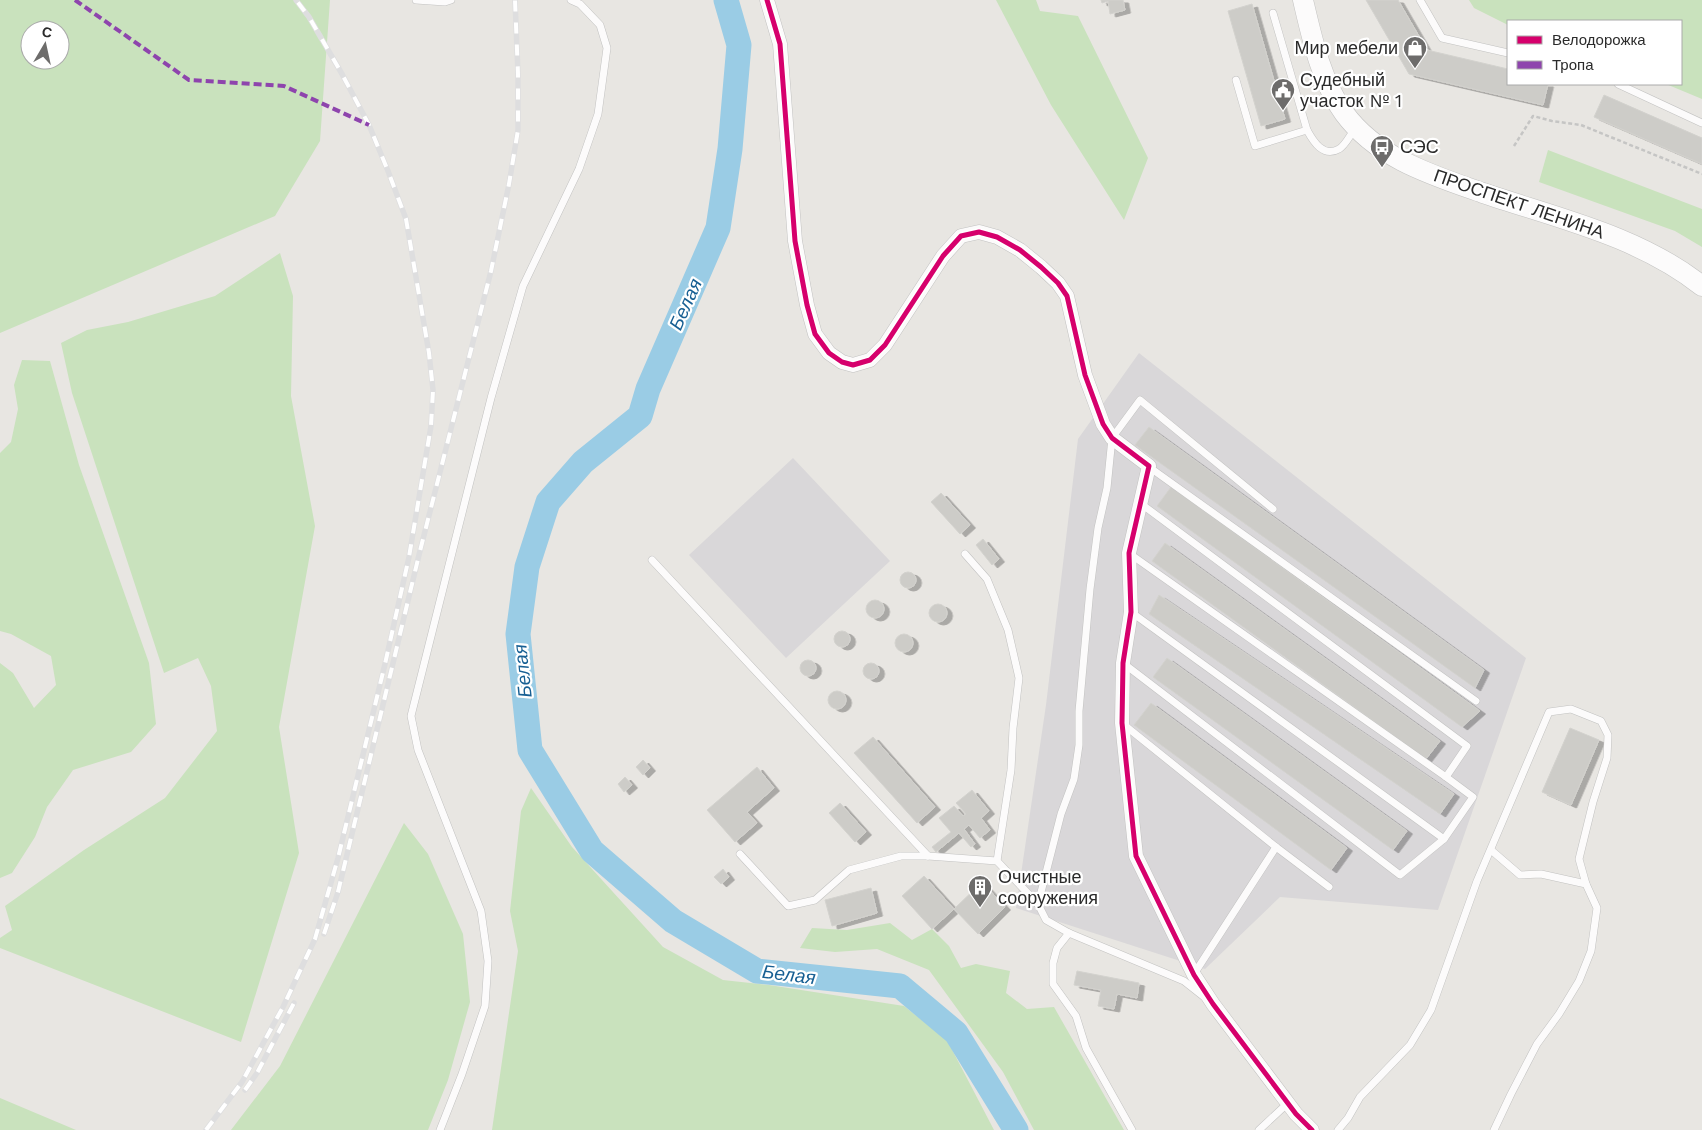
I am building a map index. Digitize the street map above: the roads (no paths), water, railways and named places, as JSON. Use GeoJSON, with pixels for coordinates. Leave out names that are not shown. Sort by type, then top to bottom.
{"type":"FeatureCollection","features":[{"type":"Feature","properties":{"kind":"main road","name":"ПРОСПЕКТ ЛЕНИНА"},"geometry":{"type":"LineString","coordinates":[[1303,0],[1326,79],[1340,106],[1356,128],[1388,155],[1437,177],[1615,237],[1651,254],[1691,277],[1702,286]]}},
{"type":"Feature","properties":{"kind":"street"},"geometry":{"type":"LineString","coordinates":[[767,0],[780,44],[795,241],[807,305],[815,334],[829,353],[842,362],[853,365],[870,360],[885,345],[943,256],[961,236],[978,232],[997,237],[1020,250],[1041,267],[1058,283],[1067,296],[1085,375],[1103,424],[1112,438],[1149,466],[1139,502],[1129,553],[1131,612],[1123,663],[1122,723],[1136,856],[1194,975],[1213,1004],[1288,1102],[1312,1130]]}},
{"type":"Feature","properties":{"kind":"lane"},"geometry":{"type":"LineString","coordinates":[[416,0],[445,2],[451,0]]}},
{"type":"Feature","properties":{"kind":"lane"},"geometry":{"type":"LineString","coordinates":[[440,1130],[462,1074],[485,1006],[488,961],[481,911],[418,750],[411,716],[488,408],[523,286],[579,169],[598,114],[607,48],[600,25],[580,4],[571,0]]}},
{"type":"Feature","properties":{"kind":"lane"},"geometry":{"type":"LineString","coordinates":[[1420,0],[1442,38],[1507,53]]}},
{"type":"Feature","properties":{"kind":"lane"},"geometry":{"type":"LineString","coordinates":[[1273,13],[1307,130],[1314,143],[1322,150],[1339,149],[1356,128]]}},
{"type":"Feature","properties":{"kind":"lane"},"geometry":{"type":"LineString","coordinates":[[1236,80],[1254,146],[1307,130]]}},
{"type":"Feature","properties":{"kind":"lane"},"geometry":{"type":"LineString","coordinates":[[1620,85],[1702,123]]}},
{"type":"Feature","properties":{"kind":"lane"},"geometry":{"type":"LineString","coordinates":[[1038,904],[1061,814],[1074,779],[1079,746],[1079,711],[1090,589],[1098,528],[1107,488],[1112,438],[1140,400],[1273,510]]}},
{"type":"Feature","properties":{"kind":"lane"},"geometry":{"type":"LineString","coordinates":[[1149,466],[1476,701]]}},
{"type":"Feature","properties":{"kind":"lane"},"geometry":{"type":"LineString","coordinates":[[1139,502],[1466,746],[1446,777]]}},
{"type":"Feature","properties":{"kind":"lane"},"geometry":{"type":"LineString","coordinates":[[1123,663],[1400,875],[1444,839],[1473,797],[1129,553]]}},
{"type":"Feature","properties":{"kind":"lane"},"geometry":{"type":"LineString","coordinates":[[965,554],[987,579],[1008,630],[1019,678],[1013,728],[1011,770],[997,861]]}},
{"type":"Feature","properties":{"kind":"lane"},"geometry":{"type":"LineString","coordinates":[[652,560],[928,856]]}},
{"type":"Feature","properties":{"kind":"lane"},"geometry":{"type":"LineString","coordinates":[[1131,612],[1444,839]]}},
{"type":"Feature","properties":{"kind":"lane"},"geometry":{"type":"LineString","coordinates":[[1338,1130],[1348,1118],[1360,1097],[1410,1045],[1431,1010],[1477,881],[1549,712],[1571,710],[1601,721],[1608,735],[1607,758],[1593,802],[1579,859],[1586,884],[1597,908],[1591,951],[1579,982],[1537,1044],[1510,1094],[1494,1130]]}},
{"type":"Feature","properties":{"kind":"lane"},"geometry":{"type":"LineString","coordinates":[[1122,723],[1328,887]]}},
{"type":"Feature","properties":{"kind":"lane"},"geometry":{"type":"LineString","coordinates":[[1194,975],[1276,847]]}},
{"type":"Feature","properties":{"kind":"lane"},"geometry":{"type":"LineString","coordinates":[[1491,850],[1520,874],[1541,874],[1586,884]]}},
{"type":"Feature","properties":{"kind":"lane"},"geometry":{"type":"LineString","coordinates":[[740,854],[788,906],[815,900],[849,870],[901,856],[997,861],[1038,904],[1046,920],[1069,933],[1184,981],[1213,1004]]}},
{"type":"Feature","properties":{"kind":"lane"},"geometry":{"type":"LineString","coordinates":[[1069,933],[1057,948],[1053,963],[1053,984],[1076,1016],[1086,1048],[1132,1130]]}},
{"type":"Feature","properties":{"kind":"lane"},"geometry":{"type":"LineString","coordinates":[[1259,1130],[1288,1102]]}},
{"type":"Feature","properties":{"kind":"waterway","name":"Белая"},"geometry":{"type":"LineString","coordinates":[[726,0],[739,45],[730,149],[718,228],[648,389],[640,416],[583,462],[548,502],[527,567],[518,634],[530,750],[592,851],[673,921],[757,971],[900,986],[956,1033],[1016,1130]]}},
{"type":"Feature","properties":{"kind":"railway"},"geometry":{"type":"LineString","coordinates":[[206,1130],[242,1082],[283,1007],[315,939],[338,858],[385,664],[409,557],[431,426],[433,390],[429,353],[406,219],[369,125],[309,17],[296,0]]}},
{"type":"Feature","properties":{"kind":"railway"},"geometry":{"type":"LineString","coordinates":[[324,934],[338,892],[419,555],[491,271],[509,184],[518,130],[515,0]]}},
{"type":"Feature","properties":{"kind":"railway"},"geometry":{"type":"LineString","coordinates":[[245,1090],[257,1073],[294,1003]]}},
{"type":"Feature","properties":{"kind":"place","name":"Мир мебели"},"geometry":{"type":"Point","coordinates":[1415,69]}},
{"type":"Feature","properties":{"kind":"place","name":"Судебный участок № 1"},"geometry":{"type":"Point","coordinates":[1283,111]}},
{"type":"Feature","properties":{"kind":"place","name":"СЭС"},"geometry":{"type":"Point","coordinates":[1382,168]}},
{"type":"Feature","properties":{"kind":"place","name":"Очистные сооружения"},"geometry":{"type":"Point","coordinates":[980,908]}}]}
